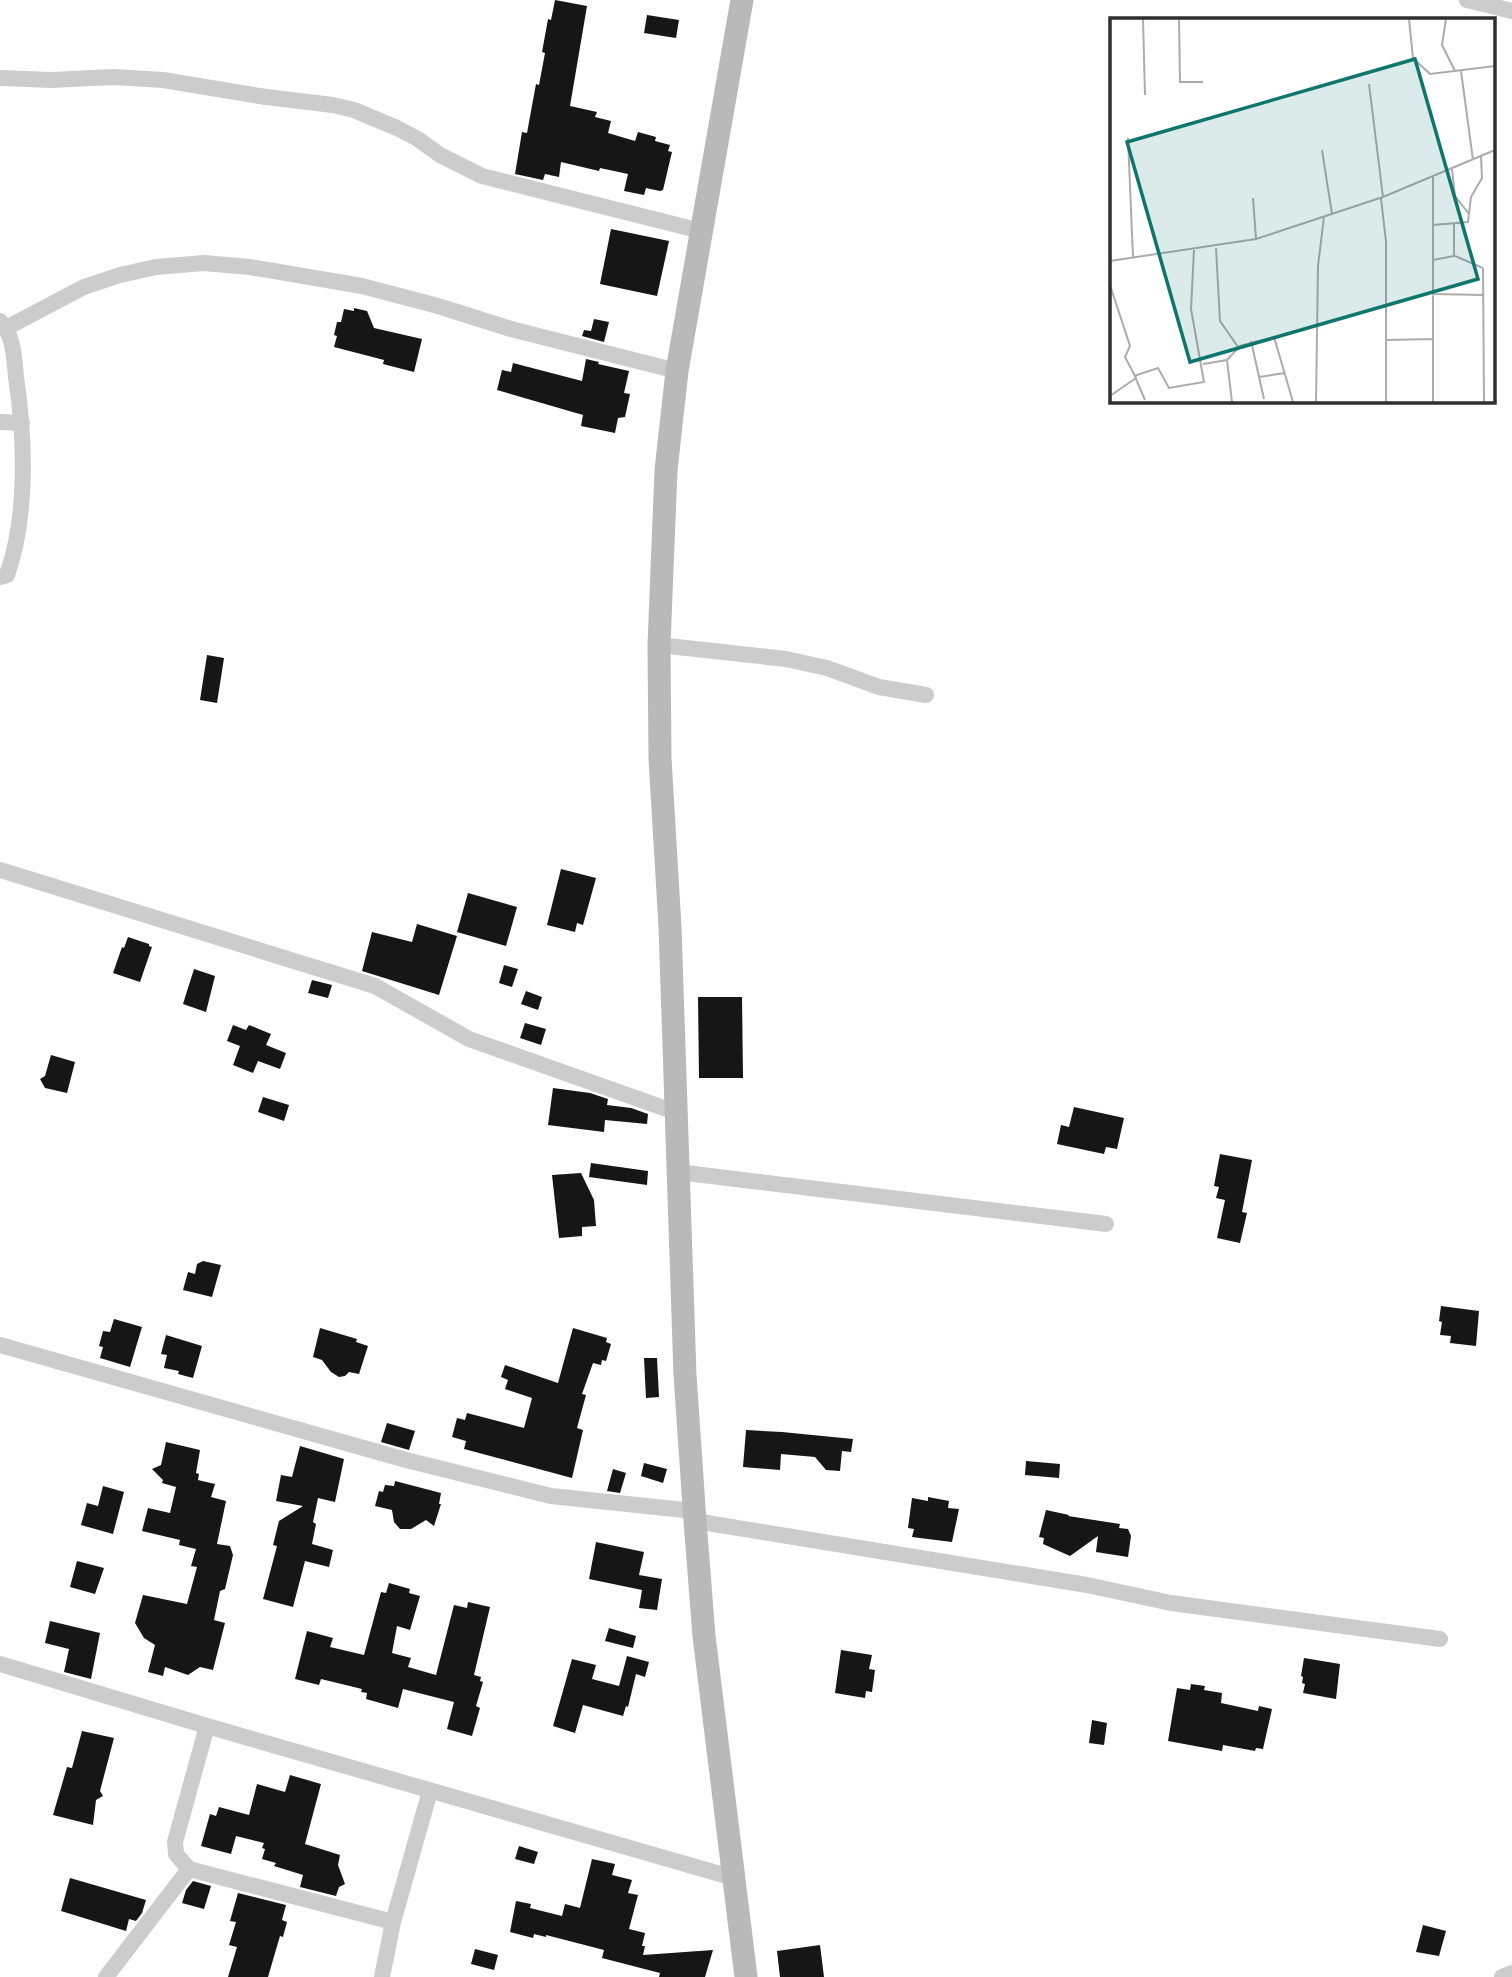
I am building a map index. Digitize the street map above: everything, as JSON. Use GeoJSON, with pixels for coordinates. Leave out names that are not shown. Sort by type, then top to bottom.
{"type":"FeatureCollection","features":[{"type":"Feature","properties":{"kind":"street"},"geometry":{"type":"LineString","coordinates":[[742,0],[677,371],[666,470],[659,645],[660,758],[670,927],[685,1375],[694,1516],[704,1636],[746,1977]]}},
{"type":"Feature","properties":{"kind":"street"},"geometry":{"type":"LineString","coordinates":[[1467,0],[1512,11]]}},
{"type":"Feature","properties":{"kind":"street"},"geometry":{"type":"LineString","coordinates":[[0,78],[51,80],[114,77],[163,80],[332,105],[354,110],[397,128],[440,155],[482,176],[701,231]]}},
{"type":"Feature","properties":{"kind":"street"},"geometry":{"type":"LineString","coordinates":[[0,577],[7,575],[15,554],[23,468],[22,423],[12,344],[3,325],[84,287],[120,275],[156,267],[204,263],[250,267],[362,286],[511,329],[677,371]]}},
{"type":"Feature","properties":{"kind":"street"},"geometry":{"type":"LineString","coordinates":[[0,422],[22,423]]}},
{"type":"Feature","properties":{"kind":"street"},"geometry":{"type":"LineString","coordinates":[[659,645],[786,659],[827,668],[879,687],[926,695]]}},
{"type":"Feature","properties":{"kind":"street"},"geometry":{"type":"LineString","coordinates":[[0,870],[374,986],[469,1039],[675,1112]]}},
{"type":"Feature","properties":{"kind":"street"},"geometry":{"type":"LineString","coordinates":[[678,1172],[1106,1224]]}},
{"type":"Feature","properties":{"kind":"street"},"geometry":{"type":"LineString","coordinates":[[0,1345],[406,1460],[551,1496],[694,1516],[1087,1585],[1171,1603],[1267,1618],[1440,1639]]}},
{"type":"Feature","properties":{"kind":"street"},"geometry":{"type":"LineString","coordinates":[[0,1664],[734,1878]]}},
{"type":"Feature","properties":{"kind":"street"},"geometry":{"type":"LineString","coordinates":[[207,1726],[175,1842],[176,1854],[189,1869],[393,1922]]}},
{"type":"Feature","properties":{"kind":"street"},"geometry":{"type":"LineString","coordinates":[[382,1977],[393,1922],[430,1791]]}},
{"type":"Feature","properties":{"kind":"street"},"geometry":{"type":"LineString","coordinates":[[106,1977],[189,1869]]}},
{"type":"Feature","properties":{"kind":"street"},"geometry":{"type":"LineString","coordinates":[[1502,1977],[1512,1973]]}},
{"type":"Feature","properties":{"kind":"building"},"geometry":{"type":"Polygon","coordinates":[[[555,0],[587,6],[570,106],[597,112],[595,117],[611,121],[608,133],[635,141],[638,132],[656,137],[655,141],[670,145],[668,151],[672,152],[663,190],[646,188],[644,195],[624,191],[628,174],[600,168],[599,171],[561,162],[559,177],[545,174],[543,180],[515,174],[522,132],[527,133],[536,84],[539,85],[548,19],[551,20],[555,0]]]}},
{"type":"Feature","properties":{"kind":"building"},"geometry":{"type":"Polygon","coordinates":[[[647,15],[679,20],[676,38],[644,33],[647,15]]]}},
{"type":"Feature","properties":{"kind":"building"},"geometry":{"type":"Polygon","coordinates":[[[611,229],[669,241],[657,296],[600,284],[611,229]]]}},
{"type":"Feature","properties":{"kind":"building"},"geometry":{"type":"Polygon","coordinates":[[[354,308],[367,311],[374,328],[422,339],[414,372],[383,364],[384,360],[334,347],[337,322],[341,322],[344,309],[354,311],[354,308]]]}},
{"type":"Feature","properties":{"kind":"building"},"geometry":{"type":"Polygon","coordinates":[[[594,319],[609,322],[604,342],[582,336],[584,330],[591,331],[594,319]]]}},
{"type":"Feature","properties":{"kind":"building"},"geometry":{"type":"Polygon","coordinates":[[[586,359],[629,371],[624,393],[630,394],[625,417],[618,418],[615,433],[581,426],[583,415],[497,390],[502,370],[511,372],[513,363],[582,381],[586,359]]]}},
{"type":"Feature","properties":{"kind":"building"},"geometry":{"type":"Polygon","coordinates":[[[207,655],[224,658],[217,703],[200,700],[207,655]]]}},
{"type":"Feature","properties":{"kind":"building"},"geometry":{"type":"Polygon","coordinates":[[[561,869],[596,878],[583,925],[577,923],[575,932],[547,925],[561,869]]]}},
{"type":"Feature","properties":{"kind":"building"},"geometry":{"type":"Polygon","coordinates":[[[468,893],[517,907],[506,946],[457,932],[468,893]]]}},
{"type":"Feature","properties":{"kind":"building"},"geometry":{"type":"Polygon","coordinates":[[[417,924],[457,936],[439,995],[362,971],[372,932],[412,942],[417,924]]]}},
{"type":"Feature","properties":{"kind":"building"},"geometry":{"type":"Polygon","coordinates":[[[128,937],[152,947],[140,982],[113,973],[128,937]]]}},
{"type":"Feature","properties":{"kind":"building"},"geometry":{"type":"Polygon","coordinates":[[[504,965],[518,969],[512,987],[499,983],[504,965]]]}},
{"type":"Feature","properties":{"kind":"building"},"geometry":{"type":"Polygon","coordinates":[[[194,969],[215,976],[206,1012],[183,1004],[194,969]]]}},
{"type":"Feature","properties":{"kind":"building"},"geometry":{"type":"Polygon","coordinates":[[[312,980],[332,985],[328,998],[308,993],[312,980]]]}},
{"type":"Feature","properties":{"kind":"building"},"geometry":{"type":"Polygon","coordinates":[[[526,991],[542,997],[538,1010],[521,1004],[526,991]]]}},
{"type":"Feature","properties":{"kind":"building"},"geometry":{"type":"Polygon","coordinates":[[[698,997],[742,997],[743,1078],[699,1078],[698,997]]]}},
{"type":"Feature","properties":{"kind":"building"},"geometry":{"type":"Polygon","coordinates":[[[525,1023],[546,1029],[541,1045],[520,1038],[525,1023]]]}},
{"type":"Feature","properties":{"kind":"building"},"geometry":{"type":"Polygon","coordinates":[[[233,1025],[246,1030],[249,1025],[271,1034],[266,1045],[286,1053],[280,1069],[258,1061],[253,1073],[233,1065],[240,1046],[227,1041],[233,1025]]]}},
{"type":"Feature","properties":{"kind":"building"},"geometry":{"type":"Polygon","coordinates":[[[51,1055],[75,1062],[67,1093],[45,1088],[40,1079],[45,1076],[51,1055]]]}},
{"type":"Feature","properties":{"kind":"building"},"geometry":{"type":"Polygon","coordinates":[[[553,1088],[590,1093],[608,1099],[607,1105],[631,1108],[648,1114],[647,1124],[605,1120],[604,1132],[548,1125],[553,1088]]]}},
{"type":"Feature","properties":{"kind":"building"},"geometry":{"type":"Polygon","coordinates":[[[263,1097],[289,1105],[284,1121],[258,1112],[263,1097]]]}},
{"type":"Feature","properties":{"kind":"building"},"geometry":{"type":"Polygon","coordinates":[[[1074,1107],[1124,1118],[1117,1149],[1106,1147],[1104,1154],[1057,1144],[1061,1125],[1069,1127],[1074,1107]]]}},
{"type":"Feature","properties":{"kind":"building"},"geometry":{"type":"Polygon","coordinates":[[[1220,1154],[1252,1160],[1242,1212],[1247,1213],[1240,1243],[1217,1238],[1225,1200],[1216,1198],[1219,1187],[1214,1186],[1220,1154]]]}},
{"type":"Feature","properties":{"kind":"building"},"geometry":{"type":"Polygon","coordinates":[[[591,1163],[648,1171],[647,1185],[589,1177],[591,1163]]]}},
{"type":"Feature","properties":{"kind":"building"},"geometry":{"type":"Polygon","coordinates":[[[581,1173],[594,1200],[596,1226],[582,1227],[582,1236],[559,1238],[552,1175],[581,1173]]]}},
{"type":"Feature","properties":{"kind":"building"},"geometry":{"type":"Polygon","coordinates":[[[203,1261],[221,1265],[212,1297],[183,1290],[188,1272],[195,1274],[197,1264],[203,1261]]]}},
{"type":"Feature","properties":{"kind":"building"},"geometry":{"type":"Polygon","coordinates":[[[1441,1306],[1479,1311],[1476,1346],[1450,1343],[1451,1336],[1440,1335],[1441,1306]]]}},
{"type":"Feature","properties":{"kind":"building"},"geometry":{"type":"Polygon","coordinates":[[[114,1319],[142,1327],[130,1367],[100,1358],[103,1347],[99,1346],[103,1331],[110,1332],[114,1319]]]}},
{"type":"Feature","properties":{"kind":"building"},"geometry":{"type":"Polygon","coordinates":[[[320,1328],[357,1339],[356,1342],[368,1346],[359,1374],[349,1372],[339,1377],[331,1372],[322,1360],[313,1357],[320,1328]]]}},
{"type":"Feature","properties":{"kind":"building"},"geometry":{"type":"Polygon","coordinates":[[[573,1328],[607,1338],[606,1342],[611,1344],[606,1361],[602,1360],[601,1365],[593,1363],[582,1394],[586,1395],[577,1428],[583,1430],[572,1478],[464,1449],[466,1441],[452,1437],[457,1418],[465,1420],[467,1413],[524,1428],[532,1398],[505,1389],[508,1380],[501,1377],[505,1365],[558,1383],[573,1328]]]}},
{"type":"Feature","properties":{"kind":"building"},"geometry":{"type":"Polygon","coordinates":[[[166,1335],[202,1346],[193,1378],[164,1368],[167,1355],[161,1354],[166,1335]]]}},
{"type":"Feature","properties":{"kind":"building"},"geometry":{"type":"Polygon","coordinates":[[[644,1358],[657,1358],[659,1397],[646,1398],[644,1358]]]}},
{"type":"Feature","properties":{"kind":"building"},"geometry":{"type":"Polygon","coordinates":[[[387,1423],[415,1431],[409,1450],[381,1442],[387,1423]]]}},
{"type":"Feature","properties":{"kind":"building"},"geometry":{"type":"Polygon","coordinates":[[[746,1430],[853,1439],[851,1452],[842,1451],[840,1471],[826,1470],[815,1457],[781,1454],[780,1470],[743,1467],[746,1430]]]}},
{"type":"Feature","properties":{"kind":"building"},"geometry":{"type":"Polygon","coordinates":[[[166,1442],[200,1450],[196,1473],[199,1474],[198,1480],[215,1484],[211,1497],[226,1501],[217,1544],[230,1546],[233,1555],[225,1589],[220,1591],[214,1620],[225,1623],[213,1670],[200,1667],[188,1675],[165,1667],[163,1676],[148,1672],[155,1645],[144,1638],[135,1623],[143,1595],[187,1604],[197,1567],[191,1566],[196,1549],[179,1545],[180,1540],[142,1531],[148,1508],[170,1513],[176,1487],[162,1483],[163,1480],[152,1469],[161,1465],[166,1442]]]}},
{"type":"Feature","properties":{"kind":"building"},"geometry":{"type":"Polygon","coordinates":[[[300,1446],[344,1459],[335,1502],[318,1498],[313,1522],[316,1524],[312,1544],[333,1550],[329,1567],[305,1561],[293,1607],[263,1599],[277,1546],[273,1545],[279,1521],[303,1506],[276,1501],[281,1475],[292,1477],[300,1446]]]}},
{"type":"Feature","properties":{"kind":"building"},"geometry":{"type":"Polygon","coordinates":[[[1026,1461],[1060,1464],[1059,1478],[1025,1475],[1026,1461]]]}},
{"type":"Feature","properties":{"kind":"building"},"geometry":{"type":"Polygon","coordinates":[[[644,1463],[667,1469],[663,1483],[641,1476],[644,1463]]]}},
{"type":"Feature","properties":{"kind":"building"},"geometry":{"type":"Polygon","coordinates":[[[613,1469],[626,1473],[620,1493],[607,1491],[613,1469]]]}},
{"type":"Feature","properties":{"kind":"building"},"geometry":{"type":"Polygon","coordinates":[[[395,1481],[441,1493],[441,1504],[434,1526],[426,1520],[411,1529],[400,1529],[394,1522],[392,1510],[375,1506],[379,1491],[383,1492],[385,1485],[394,1486],[395,1481]]]}},
{"type":"Feature","properties":{"kind":"building"},"geometry":{"type":"Polygon","coordinates":[[[103,1486],[124,1492],[113,1534],[81,1525],[87,1503],[98,1506],[103,1486]]]}},
{"type":"Feature","properties":{"kind":"building"},"geometry":{"type":"Polygon","coordinates":[[[928,1497],[949,1501],[948,1508],[959,1509],[952,1542],[912,1537],[914,1529],[908,1528],[912,1498],[928,1501],[928,1497]]]}},
{"type":"Feature","properties":{"kind":"building"},"geometry":{"type":"Polygon","coordinates":[[[1046,1510],[1120,1524],[1119,1528],[1128,1529],[1131,1536],[1128,1557],[1096,1552],[1098,1536],[1070,1556],[1043,1544],[1044,1538],[1039,1537],[1046,1510]]]}},
{"type":"Feature","properties":{"kind":"building"},"geometry":{"type":"Polygon","coordinates":[[[596,1542],[644,1552],[639,1575],[662,1579],[657,1610],[639,1608],[642,1590],[589,1579],[596,1542]]]}},
{"type":"Feature","properties":{"kind":"building"},"geometry":{"type":"Polygon","coordinates":[[[77,1561],[104,1568],[95,1594],[70,1587],[77,1561]]]}},
{"type":"Feature","properties":{"kind":"building"},"geometry":{"type":"Polygon","coordinates":[[[389,1583],[410,1589],[409,1593],[420,1596],[410,1630],[397,1626],[392,1653],[411,1658],[408,1667],[436,1675],[454,1605],[467,1608],[468,1602],[490,1607],[474,1675],[481,1677],[480,1681],[483,1682],[476,1706],[480,1708],[472,1736],[447,1729],[454,1702],[403,1689],[398,1708],[366,1699],[367,1693],[361,1692],[362,1689],[321,1679],[319,1685],[295,1679],[307,1631],[333,1638],[330,1647],[364,1655],[381,1592],[386,1593],[389,1583]]]}},
{"type":"Feature","properties":{"kind":"building"},"geometry":{"type":"Polygon","coordinates":[[[50,1621],[100,1633],[91,1679],[64,1672],[69,1649],[45,1643],[50,1621]]]}},
{"type":"Feature","properties":{"kind":"building"},"geometry":{"type":"Polygon","coordinates":[[[609,1628],[636,1636],[633,1648],[605,1641],[609,1628]]]}},
{"type":"Feature","properties":{"kind":"building"},"geometry":{"type":"Polygon","coordinates":[[[841,1650],[872,1655],[869,1669],[875,1670],[872,1692],[866,1691],[865,1698],[835,1693],[841,1650]]]}},
{"type":"Feature","properties":{"kind":"building"},"geometry":{"type":"Polygon","coordinates":[[[627,1656],[649,1662],[645,1677],[636,1674],[628,1707],[626,1706],[623,1716],[583,1705],[575,1733],[553,1726],[572,1659],[596,1665],[592,1679],[619,1686],[627,1656]]]}},
{"type":"Feature","properties":{"kind":"building"},"geometry":{"type":"Polygon","coordinates":[[[1304,1658],[1340,1664],[1336,1699],[1303,1693],[1305,1684],[1302,1683],[1301,1676],[1304,1658]]]}},
{"type":"Feature","properties":{"kind":"building"},"geometry":{"type":"Polygon","coordinates":[[[1191,1684],[1205,1686],[1204,1690],[1222,1693],[1221,1703],[1258,1711],[1259,1706],[1272,1709],[1263,1749],[1256,1748],[1255,1751],[1223,1745],[1222,1751],[1168,1741],[1177,1688],[1190,1690],[1191,1684]]]}},
{"type":"Feature","properties":{"kind":"building"},"geometry":{"type":"Polygon","coordinates":[[[1092,1720],[1107,1723],[1104,1745],[1089,1743],[1092,1720]]]}},
{"type":"Feature","properties":{"kind":"building"},"geometry":{"type":"Polygon","coordinates":[[[82,1731],[114,1738],[100,1791],[103,1796],[96,1800],[93,1825],[53,1815],[67,1767],[72,1768],[82,1731]]]}},
{"type":"Feature","properties":{"kind":"building"},"geometry":{"type":"Polygon","coordinates":[[[290,1775],[321,1784],[305,1844],[340,1855],[338,1865],[345,1884],[339,1887],[336,1896],[300,1887],[303,1875],[274,1866],[276,1863],[262,1859],[264,1843],[236,1836],[231,1854],[201,1846],[210,1814],[216,1816],[219,1807],[249,1815],[257,1784],[285,1792],[290,1775]]]}},
{"type":"Feature","properties":{"kind":"building"},"geometry":{"type":"Polygon","coordinates":[[[519,1846],[538,1852],[534,1864],[515,1859],[519,1846]]]}},
{"type":"Feature","properties":{"kind":"building"},"geometry":{"type":"Polygon","coordinates":[[[592,1859],[615,1864],[612,1875],[632,1880],[628,1893],[638,1895],[629,1929],[645,1933],[643,1955],[713,1950],[705,1977],[659,1977],[660,1973],[602,1958],[604,1950],[546,1935],[534,1934],[533,1938],[510,1932],[516,1901],[531,1904],[530,1908],[562,1916],[565,1904],[580,1908],[592,1859]]]}},
{"type":"Feature","properties":{"kind":"building"},"geometry":{"type":"Polygon","coordinates":[[[70,1878],[146,1900],[142,1913],[136,1921],[129,1919],[126,1931],[61,1911],[70,1878]]]}},
{"type":"Feature","properties":{"kind":"building"},"geometry":{"type":"Polygon","coordinates":[[[193,1881],[211,1886],[204,1909],[182,1903],[186,1890],[193,1881]]]}},
{"type":"Feature","properties":{"kind":"building"},"geometry":{"type":"Polygon","coordinates":[[[238,1893],[286,1905],[282,1920],[287,1922],[268,1977],[228,1977],[237,1947],[229,1945],[236,1922],[230,1921],[238,1893]]]}},
{"type":"Feature","properties":{"kind":"building"},"geometry":{"type":"Polygon","coordinates":[[[1423,1925],[1446,1931],[1439,1956],[1416,1952],[1423,1925]]]}},
{"type":"Feature","properties":{"kind":"building"},"geometry":{"type":"Polygon","coordinates":[[[820,1945],[824,1977],[780,1977],[777,1951],[820,1945]]]}},
{"type":"Feature","properties":{"kind":"building"},"geometry":{"type":"Polygon","coordinates":[[[475,1949],[498,1955],[494,1970],[471,1964],[475,1949]]]}}]}
